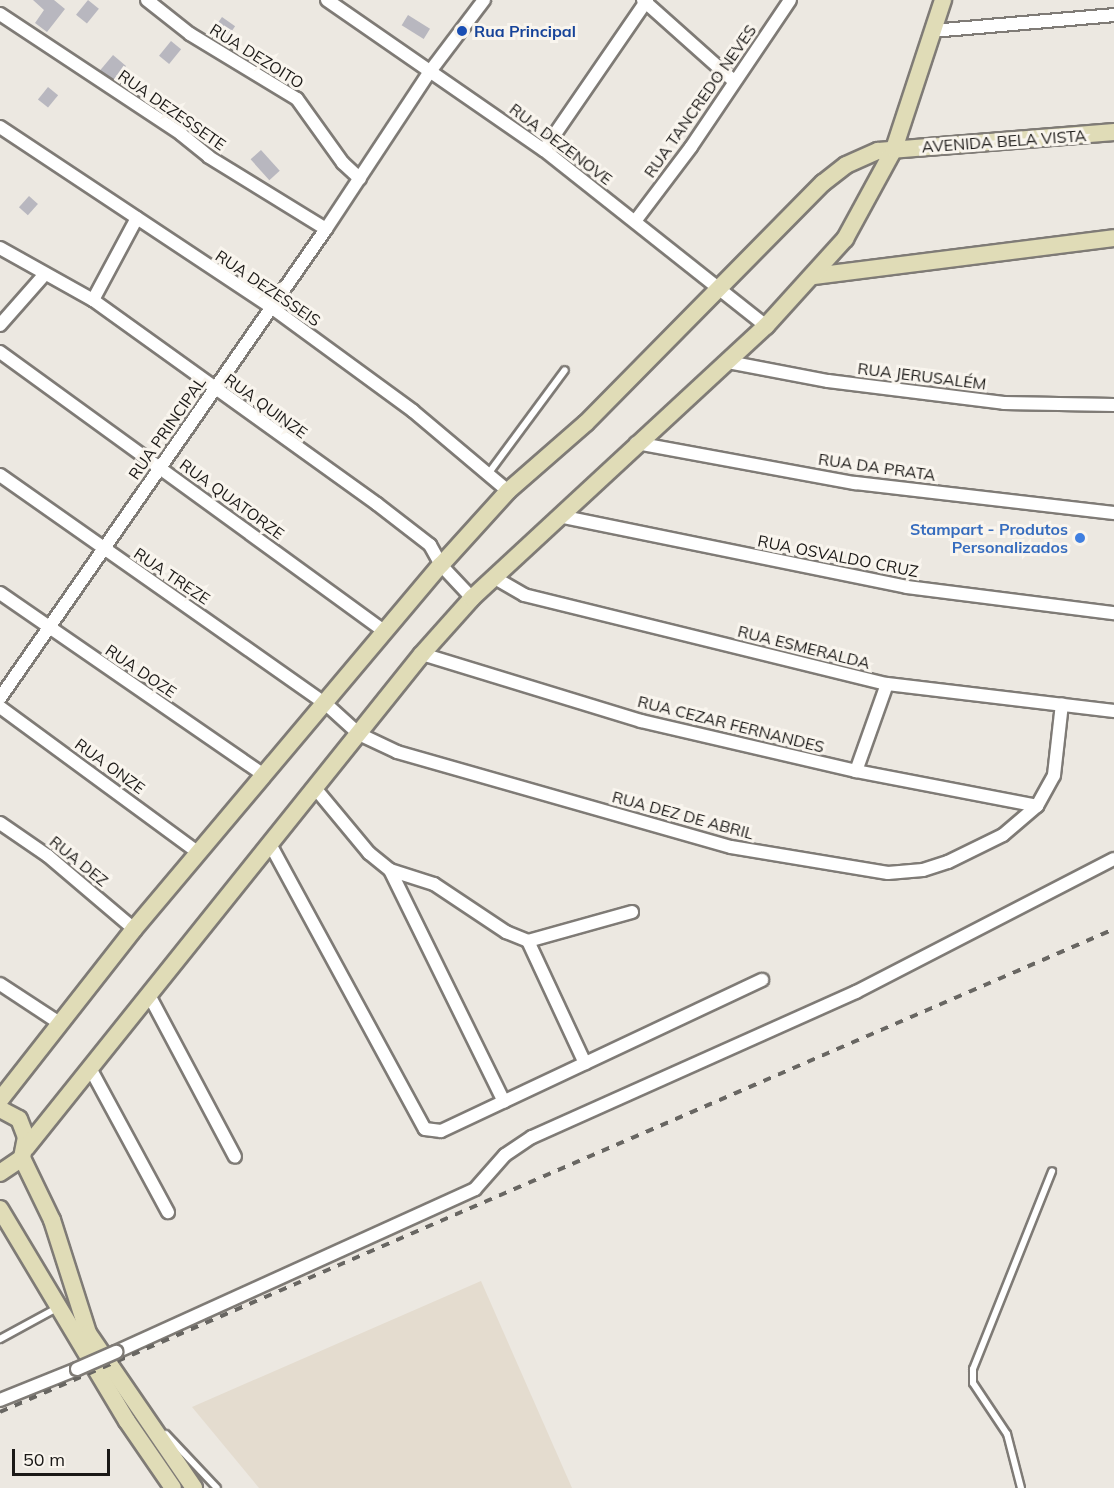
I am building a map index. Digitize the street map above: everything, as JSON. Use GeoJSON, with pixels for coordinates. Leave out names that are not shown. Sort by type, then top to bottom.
{"type":"FeatureCollection","features":[{"type":"Feature","properties":{"kind":"street","name":"RUA DEZOITO"},"geometry":{"type":"LineString","coordinates":[[147,0],[190,34],[297,99],[343,163],[360,179]]}},
{"type":"Feature","properties":{"kind":"street","name":"RUA DEZENOVE"},"geometry":{"type":"LineString","coordinates":[[327,0],[544,150],[636,220],[766,326]]}},
{"type":"Feature","properties":{"kind":"street","name":"RUA TANCREDO NEVES"},"geometry":{"type":"LineString","coordinates":[[636,220],[691,147],[790,0]]}},
{"type":"Feature","properties":{"kind":"street"},"geometry":{"type":"LineString","coordinates":[[0,1173],[24,1153],[422,654],[472,598],[636,443],[728,362],[814,276],[862,212],[894,149],[943,0]]}},
{"type":"Feature","properties":{"kind":"street","name":"RUA PRINCIPAL"},"geometry":{"type":"LineString","coordinates":[[0,698],[326,229],[431,70],[481,1]]}},
{"type":"Feature","properties":{"kind":"street"},"geometry":{"type":"LineString","coordinates":[[544,150],[645,1],[734,81]]}},
{"type":"Feature","properties":{"kind":"street","name":"RUA DEZESSETE"},"geometry":{"type":"LineString","coordinates":[[0,14],[173,128],[208,157],[326,229]]}},
{"type":"Feature","properties":{"kind":"street"},"geometry":{"type":"LineString","coordinates":[[932,31],[1114,15]]}},
{"type":"Feature","properties":{"kind":"street","name":"RUA DEZESSEIS"},"geometry":{"type":"LineString","coordinates":[[0,127],[271,307],[413,411],[508,491]]}},
{"type":"Feature","properties":{"kind":"street","name":"AVENIDA BELA VISTA"},"geometry":{"type":"LineString","coordinates":[[0,1100],[134,929],[327,704],[441,565],[508,491],[586,423],[823,183],[864,155],[894,149],[1114,132]]}},
{"type":"Feature","properties":{"kind":"street"},"geometry":{"type":"LineString","coordinates":[[93,300],[137,218]]}},
{"type":"Feature","properties":{"kind":"street"},"geometry":{"type":"LineString","coordinates":[[814,276],[1114,238]]}},
{"type":"Feature","properties":{"kind":"street","name":"RUA QUINZE"},"geometry":{"type":"LineString","coordinates":[[0,248],[93,300],[409,529],[434,550],[441,565],[472,598]]}},
{"type":"Feature","properties":{"kind":"street"},"geometry":{"type":"LineString","coordinates":[[0,325],[45,274]]}},
{"type":"Feature","properties":{"kind":"street","name":"RUA QUATORZE"},"geometry":{"type":"LineString","coordinates":[[0,352],[385,632]]}},
{"type":"Feature","properties":{"kind":"street","name":"RUA JERUSALÉM"},"geometry":{"type":"LineString","coordinates":[[728,362],[828,381],[1004,403],[1114,405]]}},
{"type":"Feature","properties":{"kind":"street","name":"RUA DA PRATA"},"geometry":{"type":"LineString","coordinates":[[636,443],[855,483],[1114,513]]}},
{"type":"Feature","properties":{"kind":"street","name":"RUA TREZE"},"geometry":{"type":"LineString","coordinates":[[0,475],[327,704]]}},
{"type":"Feature","properties":{"kind":"street","name":"RUA OSVALDO CRUZ"},"geometry":{"type":"LineString","coordinates":[[559,516],[907,588],[1114,613]]}},
{"type":"Feature","properties":{"kind":"street","name":"RUA ESMERALDA"},"geometry":{"type":"LineString","coordinates":[[495,578],[524,595],[887,684],[1114,711]]}},
{"type":"Feature","properties":{"kind":"street","name":"RUA DOZE"},"geometry":{"type":"LineString","coordinates":[[0,593],[264,775]]}},
{"type":"Feature","properties":{"kind":"street","name":"RUA CEZAR FERNANDES"},"geometry":{"type":"LineString","coordinates":[[422,654],[641,721],[856,771],[1037,806]]}},
{"type":"Feature","properties":{"kind":"street"},"geometry":{"type":"LineString","coordinates":[[856,771],[887,684]]}},
{"type":"Feature","properties":{"kind":"street","name":"RUA DEZ DE ABRIL"},"geometry":{"type":"LineString","coordinates":[[327,704],[359,734],[397,752],[731,847],[888,873],[923,870],[948,862],[1003,834],[1037,806],[1054,776],[1062,704]]}},
{"type":"Feature","properties":{"kind":"street","name":"RUA ONZE"},"geometry":{"type":"LineString","coordinates":[[0,707],[200,853]]}},
{"type":"Feature","properties":{"kind":"street"},"geometry":{"type":"LineString","coordinates":[[315,788],[369,853],[390,870],[434,884],[506,932],[528,941],[632,912]]}},
{"type":"Feature","properties":{"kind":"street","name":"RUA DEZ"},"geometry":{"type":"LineString","coordinates":[[0,823],[48,856],[134,929]]}},
{"type":"Feature","properties":{"kind":"street"},"geometry":{"type":"LineString","coordinates":[[270,844],[425,1129],[441,1131],[762,980]]}},
{"type":"Feature","properties":{"kind":"street"},"geometry":{"type":"LineString","coordinates":[[0,1400],[78,1369],[475,1189],[505,1155],[532,1137],[856,992],[1114,859]]}},
{"type":"Feature","properties":{"kind":"street"},"geometry":{"type":"LineString","coordinates":[[390,870],[504,1102]]}},
{"type":"Feature","properties":{"kind":"street"},"geometry":{"type":"LineString","coordinates":[[528,941],[585,1064]]}},
{"type":"Feature","properties":{"kind":"street"},"geometry":{"type":"LineString","coordinates":[[0,984],[61,1024]]}},
{"type":"Feature","properties":{"kind":"street"},"geometry":{"type":"LineString","coordinates":[[149,995],[235,1157]]}},
{"type":"Feature","properties":{"kind":"street"},"geometry":{"type":"LineString","coordinates":[[90,1068],[168,1212]]}},
{"type":"Feature","properties":{"kind":"street"},"geometry":{"type":"LineString","coordinates":[[0,1109],[19,1119],[24,1153],[52,1220],[88,1333],[194,1488]]}},
{"type":"Feature","properties":{"kind":"street"},"geometry":{"type":"LineString","coordinates":[[0,1209],[127,1421],[173,1488]]}},
{"type":"Feature","properties":{"kind":"lane"},"geometry":{"type":"LineString","coordinates":[[488,474],[565,370]]}},
{"type":"Feature","properties":{"kind":"lane"},"geometry":{"type":"LineString","coordinates":[[1022,1488],[1007,1434],[973,1383],[973,1369],[1052,1171]]}},
{"type":"Feature","properties":{"kind":"lane"},"geometry":{"type":"LineString","coordinates":[[0,1339],[59,1307]]}},
{"type":"Feature","properties":{"kind":"lane"},"geometry":{"type":"LineString","coordinates":[[129,1396],[217,1488]]}},
{"type":"Feature","properties":{"kind":"shaded area"},"geometry":{"type":"Polygon","coordinates":[[[481,1281],[572,1488],[259,1488],[192,1407],[481,1281]]]}},
{"type":"Feature","properties":{"kind":"building"},"geometry":{"type":"Polygon","coordinates":[[[33,0],[54,0],[65,9],[47,32],[35,23],[44,10],[33,0]]]}},
{"type":"Feature","properties":{"kind":"building"},"geometry":{"type":"Polygon","coordinates":[[[88,0],[99,9],[87,24],[76,15],[88,0]]]}},
{"type":"Feature","properties":{"kind":"building"},"geometry":{"type":"Polygon","coordinates":[[[408,15],[430,29],[424,39],[402,25],[408,15]]]}},
{"type":"Feature","properties":{"kind":"building"},"geometry":{"type":"Polygon","coordinates":[[[222,17],[235,26],[223,43],[210,34],[222,17]]]}},
{"type":"Feature","properties":{"kind":"building"},"geometry":{"type":"Polygon","coordinates":[[[171,41],[181,49],[169,64],[159,56],[171,41]]]}},
{"type":"Feature","properties":{"kind":"building"},"geometry":{"type":"Polygon","coordinates":[[[113,55],[126,66],[113,81],[100,70],[113,55]]]}},
{"type":"Feature","properties":{"kind":"building"},"geometry":{"type":"Polygon","coordinates":[[[48,87],[58,95],[48,108],[38,99],[48,87]]]}},
{"type":"Feature","properties":{"kind":"building"},"geometry":{"type":"Polygon","coordinates":[[[261,150],[280,171],[269,180],[251,159],[261,150]]]}},
{"type":"Feature","properties":{"kind":"building"},"geometry":{"type":"Polygon","coordinates":[[[29,196],[38,204],[28,215],[19,207],[29,196]]]}},
{"type":"Feature","properties":{"kind":"railway"},"geometry":{"type":"LineString","coordinates":[[0,1412],[1114,929]]}},
{"type":"Feature","properties":{"kind":"place","name":"Rua Principal"},"geometry":{"type":"Point","coordinates":[462,31]}},
{"type":"Feature","properties":{"kind":"place","name":"Stampart - Produtos Personalizados"},"geometry":{"type":"Point","coordinates":[1080,538]}}]}
